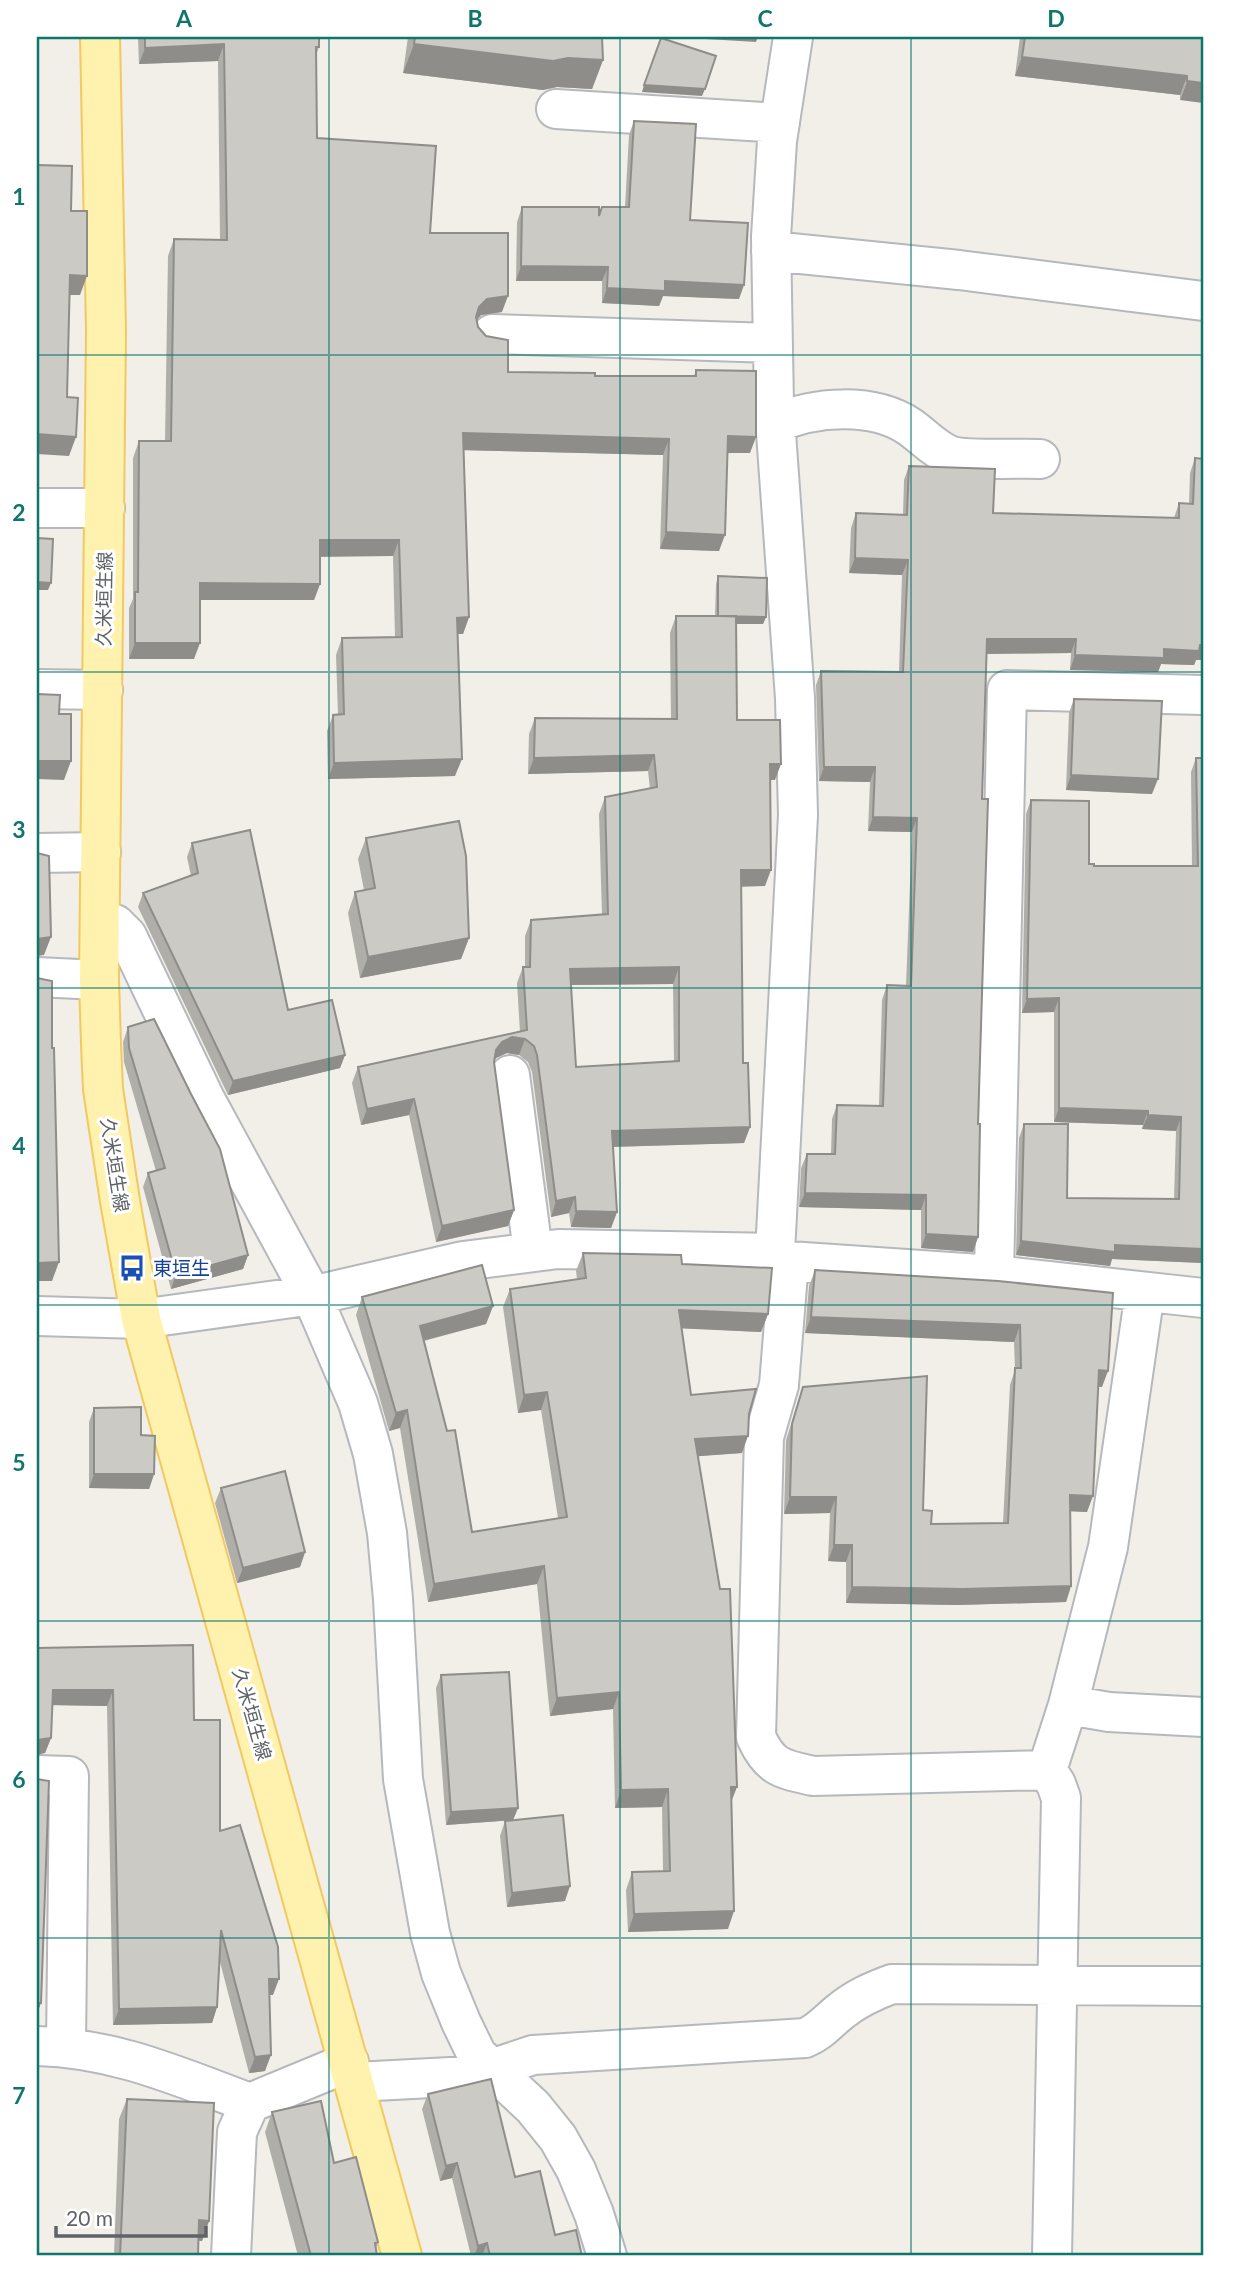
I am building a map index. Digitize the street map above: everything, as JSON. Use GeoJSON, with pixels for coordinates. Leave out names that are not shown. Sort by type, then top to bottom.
{"type":"FeatureCollection","features":[{"type":"Feature","properties":{"kind":"main road","name":"久米垣生線"},"geometry":{"type":"LineString","coordinates":[[100,37],[106,330],[99,980],[103,1089],[141,1319],[402,2256]]}},
{"type":"Feature","properties":{"kind":"street"},"geometry":{"type":"LineString","coordinates":[[793,37],[780,123],[772,251],[772,343],[775,424],[795,698],[798,816],[779,1385],[764,1437],[756,1737],[764,1756],[785,1770],[813,1776],[1047,1770]]}},
{"type":"Feature","properties":{"kind":"street"},"geometry":{"type":"LineString","coordinates":[[556,109],[780,123]]}},
{"type":"Feature","properties":{"kind":"street"},"geometry":{"type":"LineString","coordinates":[[772,251],[987,273],[1203,301]]}},
{"type":"Feature","properties":{"kind":"street"},"geometry":{"type":"LineString","coordinates":[[492,334],[772,343]]}},
{"type":"Feature","properties":{"kind":"street"},"geometry":{"type":"LineString","coordinates":[[775,424],[791,417],[813,413],[850,410],[883,413],[909,427],[952,457],[1040,459]]}},
{"type":"Feature","properties":{"kind":"street"},"geometry":{"type":"LineString","coordinates":[[37,508],[105,508]]}},
{"type":"Feature","properties":{"kind":"street"},"geometry":{"type":"LineString","coordinates":[[37,689],[103,690]]}},
{"type":"Feature","properties":{"kind":"street"},"geometry":{"type":"LineString","coordinates":[[993,1275],[1007,690],[1203,695]]}},
{"type":"Feature","properties":{"kind":"street"},"geometry":{"type":"LineString","coordinates":[[37,853],[100,852]]}},
{"type":"Feature","properties":{"kind":"street"},"geometry":{"type":"LineString","coordinates":[[100,920],[115,924],[127,936],[205,1099],[312,1296],[358,1403],[373,1454],[387,1533],[403,1779],[430,1933],[441,1973],[477,2055],[533,2108],[558,2138],[576,2170],[607,2256]]}},
{"type":"Feature","properties":{"kind":"street"},"geometry":{"type":"LineString","coordinates":[[37,977],[99,980]]}},
{"type":"Feature","properties":{"kind":"street"},"geometry":{"type":"LineString","coordinates":[[510,1075],[533,1252]]}},
{"type":"Feature","properties":{"kind":"street"},"geometry":{"type":"LineString","coordinates":[[37,1316],[141,1319],[312,1296],[463,1261],[558,1249],[782,1257],[993,1275],[1203,1298]]}},
{"type":"Feature","properties":{"kind":"street"},"geometry":{"type":"LineString","coordinates":[[1047,1770],[1068,1705],[1108,1547],[1145,1292]]}},
{"type":"Feature","properties":{"kind":"street"},"geometry":{"type":"LineString","coordinates":[[1068,1705],[1109,1712],[1203,1717]]}},
{"type":"Feature","properties":{"kind":"street"},"geometry":{"type":"LineString","coordinates":[[1047,1770],[1056,1784],[1060,1798],[1052,2256]]}},
{"type":"Feature","properties":{"kind":"street"},"geometry":{"type":"LineString","coordinates":[[37,1775],[69,1776],[52,2047],[105,2053],[134,2061],[250,2102],[352,2072],[470,2076],[534,2055],[805,2038],[817,2033],[862,1995],[892,1984],[1203,1986]]}},
{"type":"Feature","properties":{"kind":"street"},"geometry":{"type":"LineString","coordinates":[[231,2256],[237,2132],[250,2102]]}},
{"type":"Feature","properties":{"kind":"building"},"geometry":{"type":"Polygon","coordinates":[[[145,37],[319,37],[319,47],[316,47],[317,138],[436,146],[430,233],[508,233],[508,296],[487,299],[479,307],[476,317],[478,327],[486,336],[508,340],[508,372],[595,373],[595,376],[696,376],[696,370],[756,371],[756,437],[728,436],[725,535],[666,532],[669,439],[463,433],[469,617],[457,618],[462,759],[334,763],[333,715],[344,714],[342,638],[402,637],[399,540],[320,540],[320,584],[200,583],[200,643],[135,643],[139,441],[171,441],[174,239],[227,240],[224,44],[145,48],[145,37]]]}},
{"type":"Feature","properties":{"kind":"building"},"geometry":{"type":"Polygon","coordinates":[[[415,37],[602,37],[603,60],[568,58],[553,61],[414,44],[415,37]]]}},
{"type":"Feature","properties":{"kind":"building"},"geometry":{"type":"Polygon","coordinates":[[[1025,37],[1203,37],[1203,83],[1187,81],[1187,76],[1022,57],[1025,37]]]}},
{"type":"Feature","properties":{"kind":"building"},"geometry":{"type":"Polygon","coordinates":[[[661,38],[716,56],[705,89],[644,85],[661,38]]]}},
{"type":"Feature","properties":{"kind":"building"},"geometry":{"type":"Polygon","coordinates":[[[634,121],[696,124],[690,220],[748,223],[744,285],[665,281],[665,291],[607,288],[608,267],[521,266],[522,207],[599,207],[599,216],[602,207],[629,207],[634,121]]]}},
{"type":"Feature","properties":{"kind":"building"},"geometry":{"type":"Polygon","coordinates":[[[37,165],[72,166],[71,211],[87,211],[87,276],[70,275],[67,397],[78,398],[76,437],[37,434],[37,165]]]}},
{"type":"Feature","properties":{"kind":"building"},"geometry":{"type":"Polygon","coordinates":[[[1195,458],[1203,459],[1203,645],[1200,645],[1199,651],[1164,649],[1164,658],[1075,655],[1076,639],[987,639],[982,799],[988,799],[978,1124],[978,1237],[926,1234],[926,1195],[805,1193],[807,1154],[835,1154],[837,1105],[883,1106],[887,985],[911,986],[917,818],[873,817],[875,767],[824,767],[821,671],[903,672],[908,560],[855,558],[856,513],[907,515],[909,466],[995,469],[993,513],[1179,518],[1179,503],[1193,504],[1195,458]]]}},
{"type":"Feature","properties":{"kind":"building"},"geometry":{"type":"Polygon","coordinates":[[[37,538],[53,539],[51,583],[37,582],[37,538]]]}},
{"type":"Feature","properties":{"kind":"building"},"geometry":{"type":"Polygon","coordinates":[[[718,576],[767,578],[766,617],[718,616],[718,576]]]}},
{"type":"Feature","properties":{"kind":"building"},"geometry":{"type":"Polygon","coordinates":[[[676,616],[736,616],[737,720],[780,720],[781,764],[770,764],[771,870],[741,870],[743,1063],[748,1063],[750,1127],[612,1131],[617,1212],[576,1211],[575,1197],[556,1201],[534,1046],[525,1039],[512,1037],[502,1042],[496,1050],[494,1062],[514,1210],[442,1226],[414,1099],[367,1109],[358,1067],[527,1030],[523,967],[530,967],[531,920],[608,914],[605,797],[657,787],[654,755],[534,758],[535,718],[677,719],[676,616]],[[679,967],[570,969],[576,1067],[679,1061],[679,967]]]}},
{"type":"Feature","properties":{"kind":"building"},"geometry":{"type":"Polygon","coordinates":[[[37,694],[60,695],[59,714],[71,714],[71,761],[37,761],[37,694]]]}},
{"type":"Feature","properties":{"kind":"building"},"geometry":{"type":"Polygon","coordinates":[[[1074,699],[1162,701],[1158,779],[1071,775],[1074,699]]]}},
{"type":"Feature","properties":{"kind":"building"},"geometry":{"type":"Polygon","coordinates":[[[1196,758],[1203,758],[1203,1249],[1115,1245],[1115,1252],[1021,1241],[1024,1124],[1068,1124],[1067,1198],[1179,1199],[1181,1117],[1148,1115],[1148,1111],[1059,1108],[1059,998],[1027,999],[1031,800],[1089,801],[1089,864],[1094,866],[1198,866],[1196,758]]]}},
{"type":"Feature","properties":{"kind":"building"},"geometry":{"type":"Polygon","coordinates":[[[459,821],[466,856],[469,938],[368,957],[355,892],[375,888],[366,838],[459,821]]]}},
{"type":"Feature","properties":{"kind":"building"},"geometry":{"type":"Polygon","coordinates":[[[250,830],[288,1010],[332,1000],[345,1055],[233,1081],[143,893],[198,873],[192,843],[250,830]]]}},
{"type":"Feature","properties":{"kind":"building"},"geometry":{"type":"Polygon","coordinates":[[[37,853],[49,856],[51,937],[37,939],[37,853]]]}},
{"type":"Feature","properties":{"kind":"building"},"geometry":{"type":"Polygon","coordinates":[[[37,978],[52,981],[59,1262],[37,1263],[37,978]]]}},
{"type":"Feature","properties":{"kind":"building"},"geometry":{"type":"Polygon","coordinates":[[[154,1019],[220,1149],[248,1255],[176,1275],[148,1173],[165,1168],[129,1048],[128,1027],[154,1019]]]}},
{"type":"Feature","properties":{"kind":"building"},"geometry":{"type":"Polygon","coordinates":[[[583,1253],[681,1255],[682,1264],[772,1268],[768,1314],[679,1310],[691,1395],[756,1389],[749,1414],[748,1436],[695,1439],[720,1589],[730,1589],[737,1787],[731,1787],[734,1911],[634,1914],[632,1872],[670,1871],[668,1789],[621,1790],[619,1692],[557,1698],[544,1566],[434,1584],[407,1410],[396,1413],[362,1297],[482,1265],[493,1306],[420,1326],[447,1431],[455,1430],[472,1532],[567,1517],[547,1392],[524,1395],[510,1289],[586,1278],[583,1253]]]}},
{"type":"Feature","properties":{"kind":"building"},"geometry":{"type":"Polygon","coordinates":[[[815,1270],[998,1281],[1113,1293],[1108,1371],[1099,1370],[1093,1496],[1070,1495],[1071,1586],[963,1589],[852,1587],[852,1545],[834,1545],[836,1497],[790,1497],[792,1424],[803,1387],[927,1376],[923,1510],[932,1511],[931,1524],[1008,1523],[1015,1368],[1021,1368],[1020,1325],[811,1317],[815,1270]]]}},
{"type":"Feature","properties":{"kind":"building"},"geometry":{"type":"Polygon","coordinates":[[[141,1407],[141,1435],[155,1436],[154,1474],[94,1474],[94,1408],[141,1407]]]}},
{"type":"Feature","properties":{"kind":"building"},"geometry":{"type":"Polygon","coordinates":[[[285,1471],[305,1552],[243,1568],[221,1488],[285,1471]]]}},
{"type":"Feature","properties":{"kind":"building"},"geometry":{"type":"Polygon","coordinates":[[[193,1645],[194,1720],[220,1720],[220,1831],[240,1825],[278,1947],[279,1979],[269,1979],[271,2055],[255,2057],[221,1930],[217,2007],[119,2009],[113,1690],[53,1690],[51,1738],[37,1740],[37,1648],[193,1645]]]}},
{"type":"Feature","properties":{"kind":"building"},"geometry":{"type":"Polygon","coordinates":[[[509,1672],[518,1808],[451,1812],[441,1675],[509,1672]]]}},
{"type":"Feature","properties":{"kind":"building"},"geometry":{"type":"Polygon","coordinates":[[[37,1779],[49,1781],[41,2003],[37,2003],[37,1779]]]}},
{"type":"Feature","properties":{"kind":"building"},"geometry":{"type":"Polygon","coordinates":[[[563,1815],[570,1886],[512,1893],[505,1821],[563,1815]]]}},
{"type":"Feature","properties":{"kind":"building"},"geometry":{"type":"Polygon","coordinates":[[[491,2079],[515,2177],[540,2171],[555,2235],[576,2230],[582,2256],[490,2256],[487,2243],[478,2246],[457,2163],[446,2166],[428,2094],[491,2079]]]}},
{"type":"Feature","properties":{"kind":"building"},"geometry":{"type":"Polygon","coordinates":[[[127,2099],[214,2103],[209,2221],[199,2220],[198,2256],[120,2256],[127,2099]]]}},
{"type":"Feature","properties":{"kind":"building"},"geometry":{"type":"Polygon","coordinates":[[[321,2101],[334,2163],[356,2157],[378,2242],[375,2243],[377,2256],[311,2256],[272,2112],[321,2101]]]}},
{"type":"Feature","properties":{"kind":"place","name":"東垣生"},"geometry":{"type":"Point","coordinates":[132,1268]}}]}
